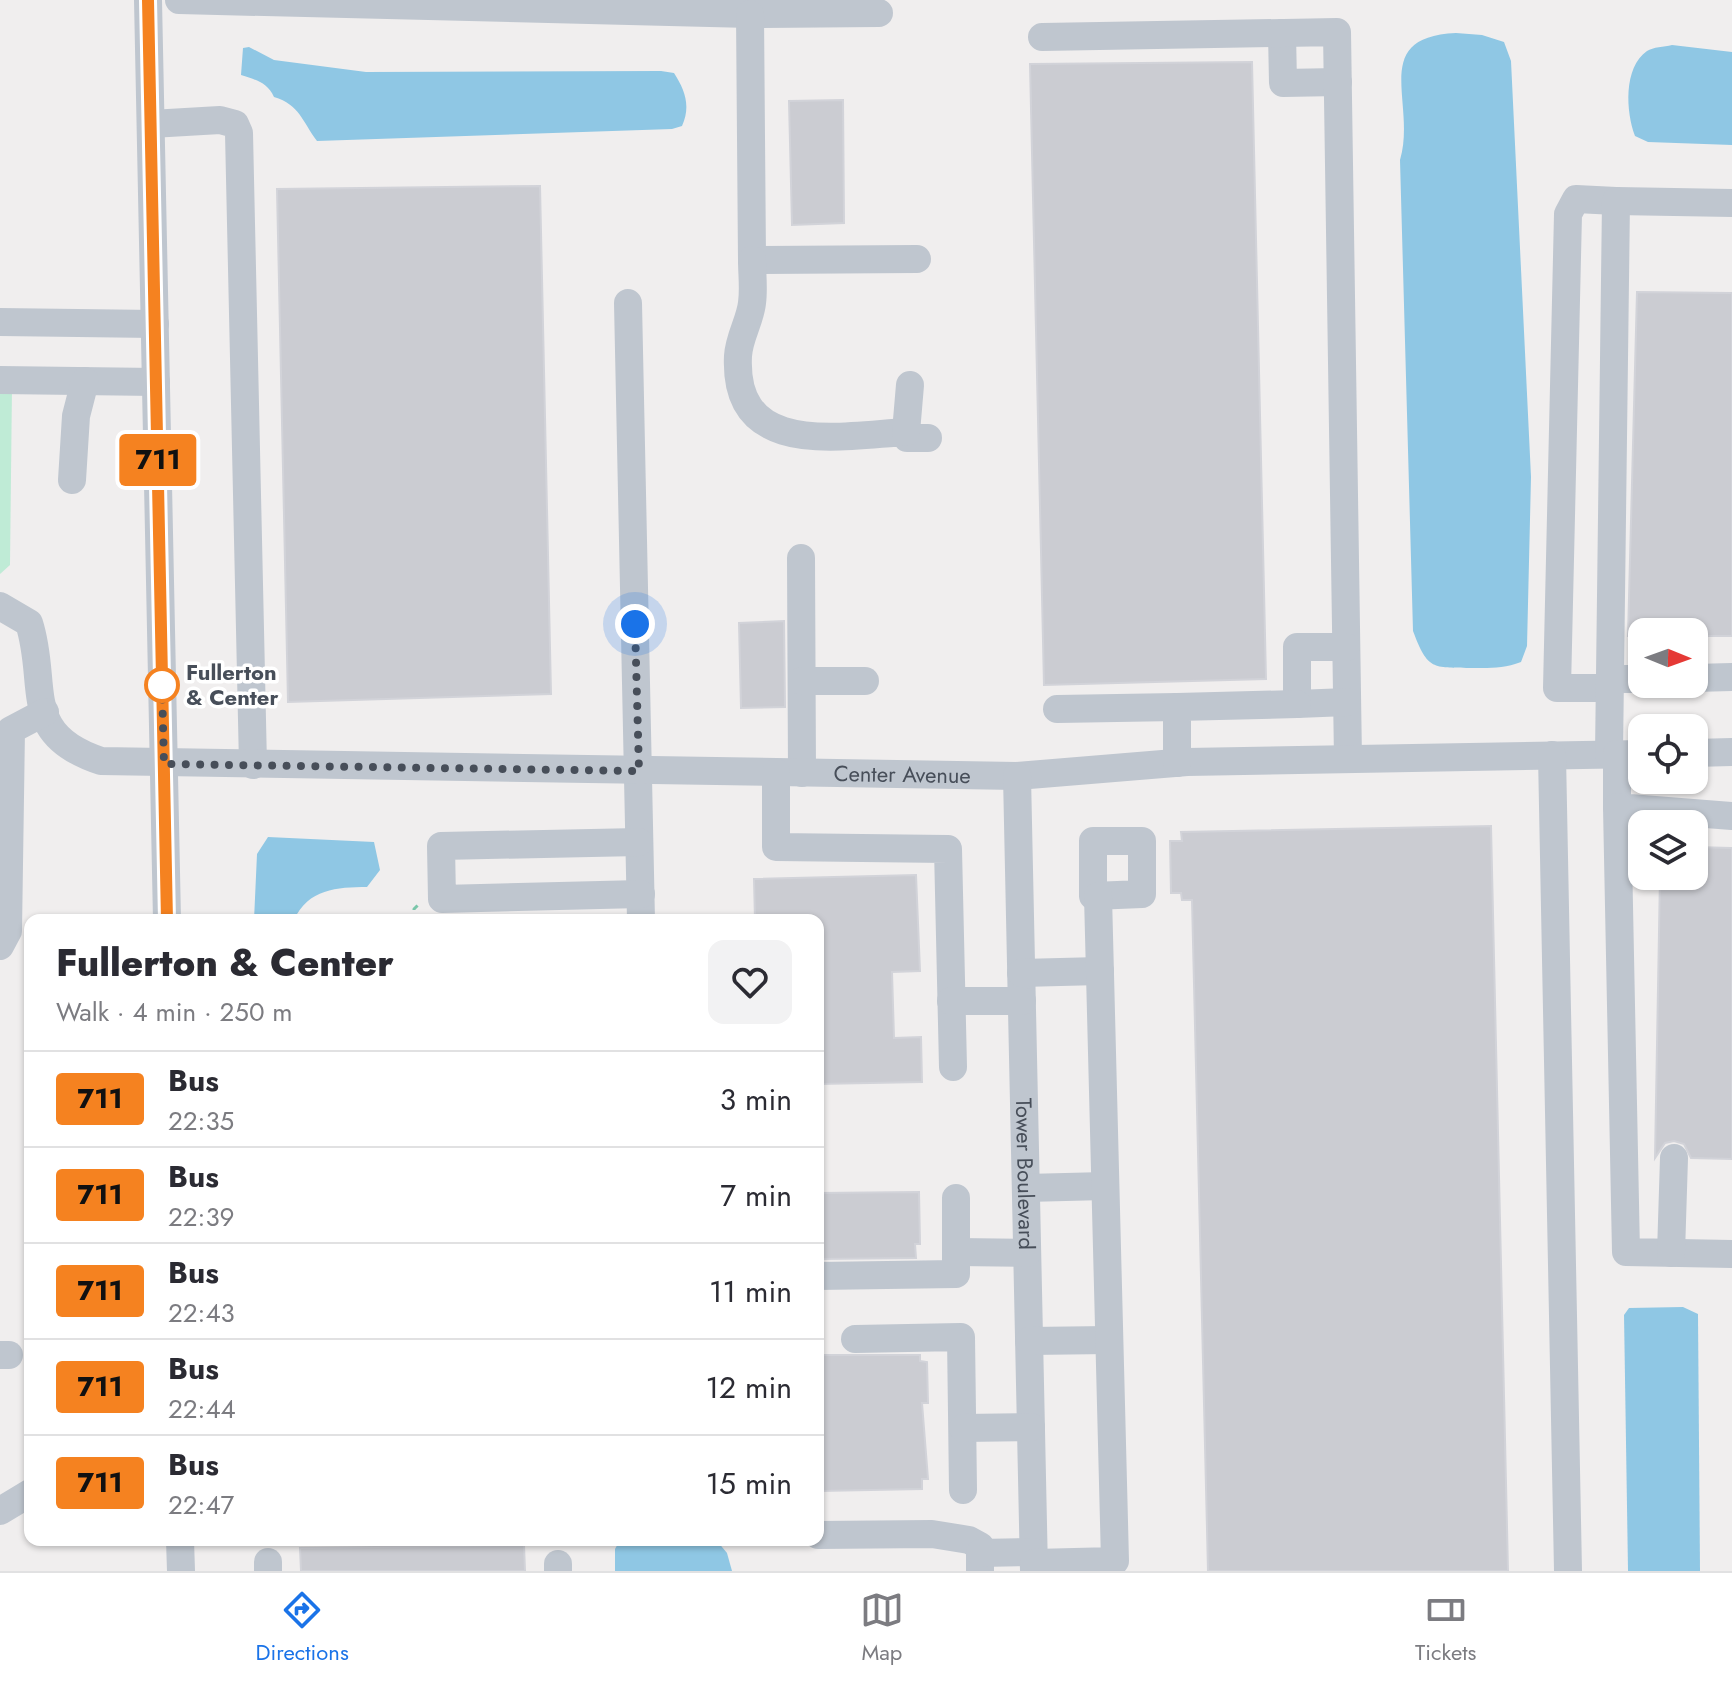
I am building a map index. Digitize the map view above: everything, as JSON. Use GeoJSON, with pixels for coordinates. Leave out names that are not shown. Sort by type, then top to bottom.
{"type":"FeatureCollection","features":[{"type":"Feature","properties":{"kind":"street"},"geometry":{"type":"LineString","coordinates":[[148,0],[167,914]]}},
{"type":"Feature","properties":{"kind":"street"},"geometry":{"type":"LineString","coordinates":[[179,0],[750,14],[879,13]]}},
{"type":"Feature","properties":{"kind":"street"},"geometry":{"type":"LineString","coordinates":[[750,14],[752,304],[738,356],[739,384],[745,403],[755,417],[770,427],[799,434],[917,435],[910,385]]}},
{"type":"Feature","properties":{"kind":"street"},"geometry":{"type":"LineString","coordinates":[[1042,37],[1337,32],[1348,759]]}},
{"type":"Feature","properties":{"kind":"street"},"geometry":{"type":"LineString","coordinates":[[1282,33],[1283,83],[1338,82]]}},
{"type":"Feature","properties":{"kind":"street"},"geometry":{"type":"LineString","coordinates":[[151,124],[220,120],[235,124],[239,133],[253,765]]}},
{"type":"Feature","properties":{"kind":"street"},"geometry":{"type":"LineString","coordinates":[[1628,681],[1557,688],[1568,214],[1576,199],[1732,203]]}},
{"type":"Feature","properties":{"kind":"street"},"geometry":{"type":"LineString","coordinates":[[1616,201],[1610,684],[1622,754],[1617,807],[1626,1252],[1732,1254]]}},
{"type":"Feature","properties":{"kind":"street"},"geometry":{"type":"LineString","coordinates":[[752,260],[917,259]]}},
{"type":"Feature","properties":{"kind":"street"},"geometry":{"type":"LineString","coordinates":[[628,303],[641,907],[442,899],[441,846],[639,842]]}},
{"type":"Feature","properties":{"kind":"street"},"geometry":{"type":"LineString","coordinates":[[0,322],[155,324]]}},
{"type":"Feature","properties":{"kind":"street"},"geometry":{"type":"LineString","coordinates":[[0,380],[156,382]]}},
{"type":"Feature","properties":{"kind":"street"},"geometry":{"type":"LineString","coordinates":[[72,480],[76,416],[85,381]]}},
{"type":"Feature","properties":{"kind":"street"},"geometry":{"type":"LineString","coordinates":[[801,558],[802,681],[776,847],[948,849],[953,1067]]}},
{"type":"Feature","properties":{"kind":"street","name":"Center Avenue"},"geometry":{"type":"LineString","coordinates":[[0,606],[29,623],[36,644],[35,678],[53,734],[72,752],[101,761],[1017,776],[1177,763],[1622,754]]}},
{"type":"Feature","properties":{"kind":"street"},"geometry":{"type":"LineString","coordinates":[[1297,704],[1297,647],[1346,647]]}},
{"type":"Feature","properties":{"kind":"street"},"geometry":{"type":"LineString","coordinates":[[1708,678],[1732,677]]}},
{"type":"Feature","properties":{"kind":"street"},"geometry":{"type":"LineString","coordinates":[[802,681],[865,681]]}},
{"type":"Feature","properties":{"kind":"street"},"geometry":{"type":"LineString","coordinates":[[1057,709],[1347,702]]}},
{"type":"Feature","properties":{"kind":"street"},"geometry":{"type":"LineString","coordinates":[[1177,707],[1177,763]]}},
{"type":"Feature","properties":{"kind":"street"},"geometry":{"type":"LineString","coordinates":[[0,946],[8,931],[4,908],[4,731],[45,712]]}},
{"type":"Feature","properties":{"kind":"street"},"geometry":{"type":"LineString","coordinates":[[1708,753],[1732,752]]}},
{"type":"Feature","properties":{"kind":"street"},"geometry":{"type":"LineString","coordinates":[[1552,755],[1568,1571]]}},
{"type":"Feature","properties":{"kind":"street","name":"Tower Boulevard"},"geometry":{"type":"LineString","coordinates":[[1017,776],[1034,1562]]}},
{"type":"Feature","properties":{"kind":"street"},"geometry":{"type":"LineString","coordinates":[[1617,807],[1732,816]]}},
{"type":"Feature","properties":{"kind":"street"},"geometry":{"type":"LineString","coordinates":[[824,1535],[951,1536],[980,1546],[980,1562],[1114,1566],[1098,896]]}},
{"type":"Feature","properties":{"kind":"street"},"geometry":{"type":"LineString","coordinates":[[1021,973],[1100,971]]}},
{"type":"Feature","properties":{"kind":"street"},"geometry":{"type":"LineString","coordinates":[[951,1001],[1022,1001]]}},
{"type":"Feature","properties":{"kind":"street"},"geometry":{"type":"LineString","coordinates":[[1671,1253],[1674,1158]]}},
{"type":"Feature","properties":{"kind":"street"},"geometry":{"type":"LineString","coordinates":[[1026,1188],[1105,1186]]}},
{"type":"Feature","properties":{"kind":"street"},"geometry":{"type":"LineString","coordinates":[[824,1276],[956,1274],[956,1198]]}},
{"type":"Feature","properties":{"kind":"street"},"geometry":{"type":"LineString","coordinates":[[957,1252],[1027,1253]]}},
{"type":"Feature","properties":{"kind":"street"},"geometry":{"type":"LineString","coordinates":[[855,1339],[961,1337],[963,1490]]}},
{"type":"Feature","properties":{"kind":"street"},"geometry":{"type":"LineString","coordinates":[[1029,1341],[1109,1340]]}},
{"type":"Feature","properties":{"kind":"street"},"geometry":{"type":"LineString","coordinates":[[963,1428],[1031,1427]]}},
{"type":"Feature","properties":{"kind":"street"},"geometry":{"type":"LineString","coordinates":[[0,1511],[24,1497]]}},
{"type":"Feature","properties":{"kind":"street"},"geometry":{"type":"LineString","coordinates":[[180,1546],[181,1571]]}},
{"type":"Feature","properties":{"kind":"green space"},"geometry":{"type":"Polygon","coordinates":[[[0,386],[12,387],[10,565],[0,574],[0,386]]]}},
{"type":"Feature","properties":{"kind":"water"},"geometry":{"type":"Polygon","coordinates":[[[1456,33],[1482,35],[1504,42],[1511,61],[1531,477],[1527,646],[1521,662],[1496,668],[1433,664],[1423,654],[1413,631],[1400,160],[1404,138],[1401,77],[1404,60],[1413,47],[1429,37],[1456,33]]]}},
{"type":"Feature","properties":{"kind":"water"},"geometry":{"type":"Polygon","coordinates":[[[1672,45],[1732,52],[1732,145],[1648,142],[1635,136],[1629,103],[1630,79],[1634,68],[1647,51],[1672,45]]]}},
{"type":"Feature","properties":{"kind":"water"},"geometry":{"type":"Polygon","coordinates":[[[249,47],[274,60],[366,72],[661,71],[674,73],[684,92],[686,112],[682,126],[672,129],[317,141],[290,104],[274,97],[260,82],[241,75],[243,48],[249,47]]]}},
{"type":"Feature","properties":{"kind":"water"},"geometry":{"type":"Polygon","coordinates":[[[268,837],[374,842],[380,870],[367,887],[324,892],[307,902],[298,914],[254,914],[257,854],[268,837]]]}},
{"type":"Feature","properties":{"kind":"water"},"geometry":{"type":"Polygon","coordinates":[[[1683,1307],[1698,1314],[1700,1571],[1628,1571],[1624,1315],[1629,1308],[1683,1307]]]}},
{"type":"Feature","properties":{"kind":"water"},"geometry":{"type":"Polygon","coordinates":[[[617,1546],[721,1546],[727,1553],[732,1571],[615,1571],[617,1546]]]}},
{"type":"Feature","properties":{"kind":"building"},"geometry":{"type":"Polygon","coordinates":[[[1252,62],[1266,679],[1044,685],[1030,64],[1252,62]]]}},
{"type":"Feature","properties":{"kind":"building"},"geometry":{"type":"Polygon","coordinates":[[[843,100],[844,223],[792,225],[789,101],[843,100]]]}},
{"type":"Feature","properties":{"kind":"building"},"geometry":{"type":"Polygon","coordinates":[[[540,186],[551,694],[288,702],[277,189],[540,186]]]}},
{"type":"Feature","properties":{"kind":"building"},"geometry":{"type":"Polygon","coordinates":[[[1637,292],[1732,293],[1732,636],[1708,636],[1708,618],[1628,618],[1637,292]]]}},
{"type":"Feature","properties":{"kind":"building"},"geometry":{"type":"Polygon","coordinates":[[[784,621],[785,707],[741,708],[739,623],[784,621]]]}},
{"type":"Feature","properties":{"kind":"building"},"geometry":{"type":"Polygon","coordinates":[[[1491,826],[1508,1571],[1208,1571],[1192,900],[1182,900],[1181,893],[1171,893],[1170,841],[1182,841],[1181,832],[1491,826]]]}},
{"type":"Feature","properties":{"kind":"building"},"geometry":{"type":"Polygon","coordinates":[[[1708,847],[1732,848],[1732,1159],[1691,1158],[1684,1144],[1674,1141],[1665,1143],[1655,1158],[1660,890],[1708,890],[1708,847]]]}},
{"type":"Feature","properties":{"kind":"building"},"geometry":{"type":"Polygon","coordinates":[[[916,875],[920,971],[892,972],[894,1038],[921,1037],[922,1082],[824,1084],[824,914],[755,914],[754,879],[916,875]]]}},
{"type":"Feature","properties":{"kind":"building"},"geometry":{"type":"Polygon","coordinates":[[[919,1192],[920,1244],[915,1244],[916,1258],[824,1259],[824,1193],[919,1192]]]}},
{"type":"Feature","properties":{"kind":"building"},"geometry":{"type":"Polygon","coordinates":[[[824,1355],[920,1355],[920,1361],[927,1362],[928,1403],[922,1403],[928,1479],[922,1479],[922,1489],[824,1491],[824,1355]]]}},
{"type":"Feature","properties":{"kind":"building"},"geometry":{"type":"Polygon","coordinates":[[[524,1546],[525,1571],[301,1571],[300,1548],[524,1546]]]}},
{"type":"Feature","properties":{"kind":"bus line","name":"711"},"geometry":{"type":"LineString","coordinates":[[148,0],[167,914]]}},
{"type":"Feature","properties":{"kind":"place","name":"Fullerton & Center"},"geometry":{"type":"Point","coordinates":[162,685]}},
{"type":"Feature","properties":{"kind":"route"},"geometry":{"type":"LineString","coordinates":[[162,685],[164,764],[639,771],[635,624]]}}]}
